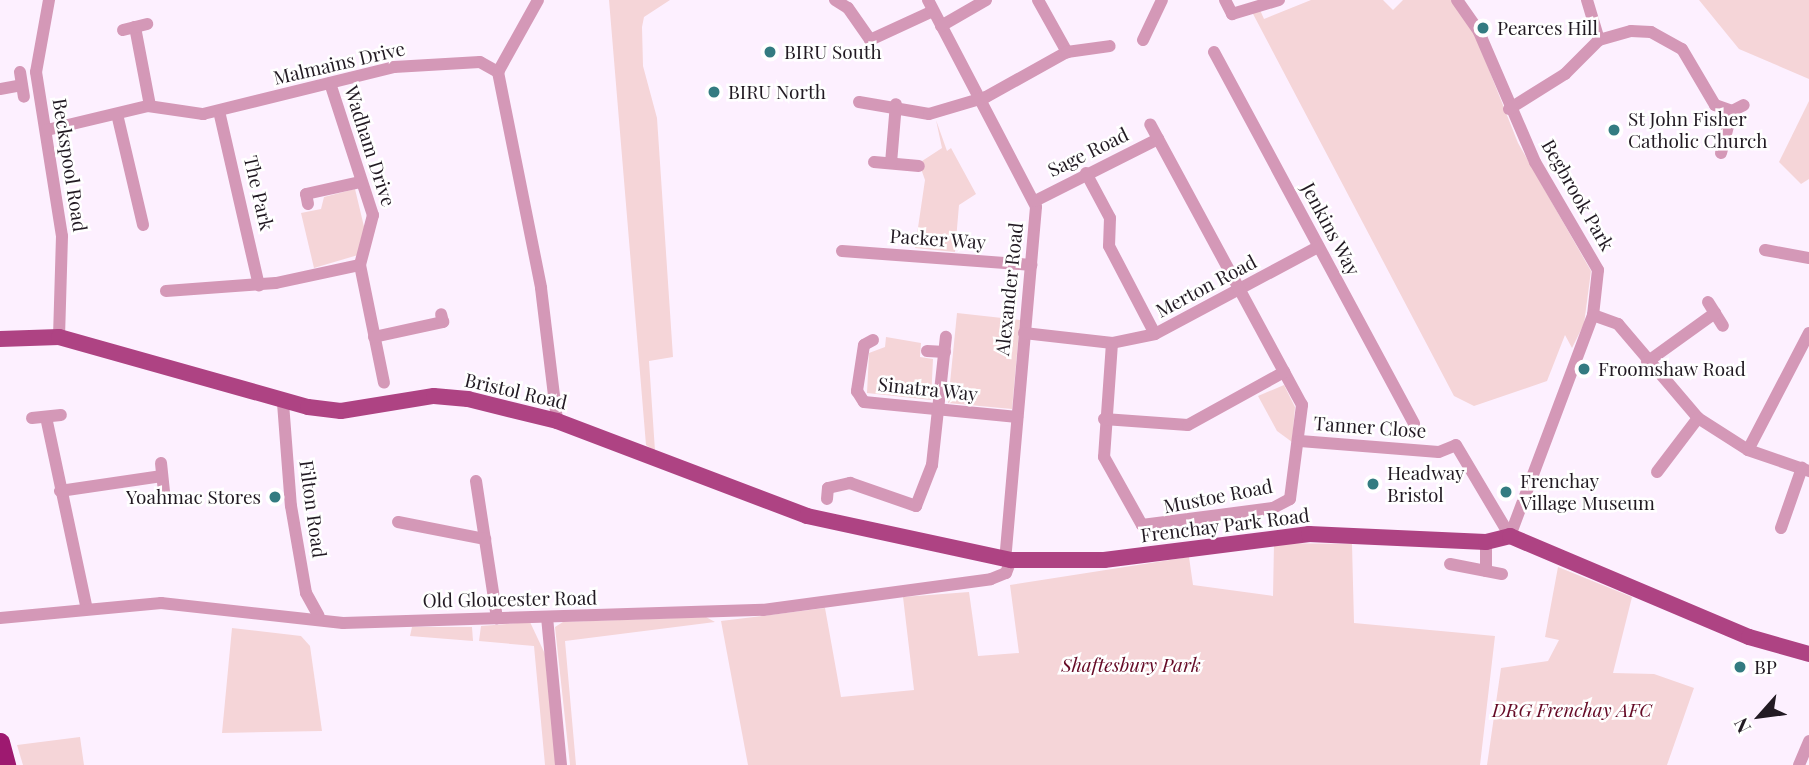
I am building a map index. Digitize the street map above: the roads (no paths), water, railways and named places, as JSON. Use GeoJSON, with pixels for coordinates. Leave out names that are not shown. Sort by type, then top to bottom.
{"type":"FeatureCollection","features":[{"type":"Feature","properties":{"kind":"highway"},"geometry":{"type":"LineString","coordinates":[[0,743],[6,765]]}},
{"type":"Feature","properties":{"kind":"main road","name":"Bristol Road"},"geometry":{"type":"LineString","coordinates":[[1,339],[60,337],[283,403],[341,411],[434,396],[468,398],[557,421],[807,516],[1008,559]]}},
{"type":"Feature","properties":{"kind":"main road","name":"Frenchay Park Road"},"geometry":{"type":"LineString","coordinates":[[1008,559],[1104,560],[1309,534],[1486,542],[1510,536]]}},
{"type":"Feature","properties":{"kind":"main road"},"geometry":{"type":"LineString","coordinates":[[1510,536],[1749,637],[1809,654]]}},
{"type":"Feature","properties":{"kind":"street","name":"Beckspool Road"},"geometry":{"type":"LineString","coordinates":[[48,0],[36,72],[62,236],[60,337]]}},
{"type":"Feature","properties":{"kind":"street"},"geometry":{"type":"LineString","coordinates":[[538,0],[498,72],[507,89],[541,288],[557,421]]}},
{"type":"Feature","properties":{"kind":"street"},"geometry":{"type":"LineString","coordinates":[[835,0],[870,40],[931,6]]}},
{"type":"Feature","properties":{"kind":"street"},"geometry":{"type":"LineString","coordinates":[[942,26],[986,0]]}},
{"type":"Feature","properties":{"kind":"street"},"geometry":{"type":"LineString","coordinates":[[1038,0],[1067,52]]}},
{"type":"Feature","properties":{"kind":"street"},"geometry":{"type":"LineString","coordinates":[[1143,40],[1162,0]]}},
{"type":"Feature","properties":{"kind":"street"},"geometry":{"type":"LineString","coordinates":[[1225,0],[1232,14],[1279,0]]}},
{"type":"Feature","properties":{"kind":"street","name":"Begbrook Park"},"geometry":{"type":"LineString","coordinates":[[1457,0],[1479,32],[1509,109],[1596,260],[1593,315],[1510,536]]}},
{"type":"Feature","properties":{"kind":"street"},"geometry":{"type":"LineString","coordinates":[[1587,0],[1599,40]]}},
{"type":"Feature","properties":{"kind":"street","name":"Alexander Road"},"geometry":{"type":"LineString","coordinates":[[931,6],[1035,201],[1008,559]]}},
{"type":"Feature","properties":{"kind":"street"},"geometry":{"type":"LineString","coordinates":[[135,27],[150,106]]}},
{"type":"Feature","properties":{"kind":"street"},"geometry":{"type":"LineString","coordinates":[[1509,109],[1565,74],[1599,40],[1651,32],[1682,49],[1707,78],[1715,105],[1732,111],[1744,105]]}},
{"type":"Feature","properties":{"kind":"street"},"geometry":{"type":"LineString","coordinates":[[859,102],[896,104],[929,114],[979,97],[1067,52],[1110,46]]}},
{"type":"Feature","properties":{"kind":"street","name":"Jenkins Way"},"geometry":{"type":"LineString","coordinates":[[1214,52],[1414,424]]}},
{"type":"Feature","properties":{"kind":"street","name":"Malmains Drive"},"geometry":{"type":"LineString","coordinates":[[47,130],[150,106],[198,115],[330,83],[429,63],[480,62],[498,72]]}},
{"type":"Feature","properties":{"kind":"street","name":"Wadham Drive"},"geometry":{"type":"LineString","coordinates":[[330,83],[374,222],[360,265],[384,383]]}},
{"type":"Feature","properties":{"kind":"street"},"geometry":{"type":"LineString","coordinates":[[0,89],[22,85]]}},
{"type":"Feature","properties":{"kind":"street"},"geometry":{"type":"LineString","coordinates":[[891,163],[896,104]]}},
{"type":"Feature","properties":{"kind":"street","name":"The Park"},"geometry":{"type":"LineString","coordinates":[[219,111],[259,285]]}},
{"type":"Feature","properties":{"kind":"street"},"geometry":{"type":"LineString","coordinates":[[1721,153],[1732,111]]}},
{"type":"Feature","properties":{"kind":"street"},"geometry":{"type":"LineString","coordinates":[[117,114],[143,225]]}},
{"type":"Feature","properties":{"kind":"street","name":"Mustoe Road"},"geometry":{"type":"LineString","coordinates":[[1112,343],[1104,419],[1104,457],[1148,529],[1283,505],[1293,493],[1302,405],[1150,124]]}},
{"type":"Feature","properties":{"kind":"street","name":"Sage Road"},"geometry":{"type":"LineString","coordinates":[[1035,201],[1158,139]]}},
{"type":"Feature","properties":{"kind":"street"},"geometry":{"type":"LineString","coordinates":[[874,162],[919,166]]}},
{"type":"Feature","properties":{"kind":"street"},"geometry":{"type":"LineString","coordinates":[[1086,173],[1110,218],[1109,246],[1155,334]]}},
{"type":"Feature","properties":{"kind":"street"},"geometry":{"type":"LineString","coordinates":[[308,204],[306,194],[360,182]]}},
{"type":"Feature","properties":{"kind":"street","name":"Merton Road"},"geometry":{"type":"LineString","coordinates":[[1024,333],[1112,343],[1155,334],[1318,247]]}},
{"type":"Feature","properties":{"kind":"street"},"geometry":{"type":"LineString","coordinates":[[1765,250],[1809,258]]}},
{"type":"Feature","properties":{"kind":"street","name":"Packer Way"},"geometry":{"type":"LineString","coordinates":[[842,251],[856,259],[1031,265]]}},
{"type":"Feature","properties":{"kind":"street"},"geometry":{"type":"LineString","coordinates":[[166,291],[259,285],[360,265]]}},
{"type":"Feature","properties":{"kind":"street"},"geometry":{"type":"LineString","coordinates":[[1647,362],[1711,308],[1723,326]]}},
{"type":"Feature","properties":{"kind":"street"},"geometry":{"type":"LineString","coordinates":[[374,337],[443,322],[441,314]]}},
{"type":"Feature","properties":{"kind":"street"},"geometry":{"type":"LineString","coordinates":[[1593,315],[1618,324],[1647,362],[1698,418],[1748,450],[1805,469],[1781,528]]}},
{"type":"Feature","properties":{"kind":"street"},"geometry":{"type":"LineString","coordinates":[[1748,450],[1809,333]]}},
{"type":"Feature","properties":{"kind":"street"},"geometry":{"type":"LineString","coordinates":[[827,499],[828,488],[850,483],[916,506],[932,465],[946,337]]}},
{"type":"Feature","properties":{"kind":"street","name":"Sinatra Way"},"geometry":{"type":"LineString","coordinates":[[873,340],[864,345],[859,398],[1017,418]]}},
{"type":"Feature","properties":{"kind":"street"},"geometry":{"type":"LineString","coordinates":[[927,351],[944,352]]}},
{"type":"Feature","properties":{"kind":"street"},"geometry":{"type":"LineString","coordinates":[[1104,419],[1188,425],[1284,372]]}},
{"type":"Feature","properties":{"kind":"street","name":"Filton Road"},"geometry":{"type":"LineString","coordinates":[[283,403],[290,506],[306,593],[319,616]]}},
{"type":"Feature","properties":{"kind":"street"},"geometry":{"type":"LineString","coordinates":[[32,418],[61,415]]}},
{"type":"Feature","properties":{"kind":"street"},"geometry":{"type":"LineString","coordinates":[[46,417],[86,605]]}},
{"type":"Feature","properties":{"kind":"street"},"geometry":{"type":"LineString","coordinates":[[1657,472],[1698,418]]}},
{"type":"Feature","properties":{"kind":"street","name":"Tanner Close"},"geometry":{"type":"LineString","coordinates":[[1300,441],[1439,452],[1456,445],[1510,536]]}},
{"type":"Feature","properties":{"kind":"street"},"geometry":{"type":"LineString","coordinates":[[60,491],[161,469],[164,493]]}},
{"type":"Feature","properties":{"kind":"street"},"geometry":{"type":"LineString","coordinates":[[476,481],[497,618]]}},
{"type":"Feature","properties":{"kind":"street"},"geometry":{"type":"LineString","coordinates":[[406,526],[485,539]]}},
{"type":"Feature","properties":{"kind":"street"},"geometry":{"type":"LineString","coordinates":[[1486,542],[1486,571]]}},
{"type":"Feature","properties":{"kind":"street","name":"Old Gloucester Road"},"geometry":{"type":"LineString","coordinates":[[0,618],[86,605],[161,603],[319,616],[343,623],[763,610],[869,598],[998,577],[1008,559]]}},
{"type":"Feature","properties":{"kind":"street"},"geometry":{"type":"LineString","coordinates":[[1450,564],[1502,574]]}},
{"type":"Feature","properties":{"kind":"street"},"geometry":{"type":"LineString","coordinates":[[547,617],[561,765]]}},
{"type":"Feature","properties":{"kind":"street"},"geometry":{"type":"LineString","coordinates":[[1799,765],[1809,741]]}},
{"type":"Feature","properties":{"kind":"place","name":"Pearces Hill"},"geometry":{"type":"Point","coordinates":[1483,28]}},
{"type":"Feature","properties":{"kind":"place","name":"BIRU South"},"geometry":{"type":"Point","coordinates":[770,52]}},
{"type":"Feature","properties":{"kind":"place","name":"BIRU North"},"geometry":{"type":"Point","coordinates":[714,92]}},
{"type":"Feature","properties":{"kind":"place","name":"St John Fisher Catholic Church"},"geometry":{"type":"Point","coordinates":[1614,130]}},
{"type":"Feature","properties":{"kind":"place","name":"Froomshaw Road"},"geometry":{"type":"Point","coordinates":[1584,369]}},
{"type":"Feature","properties":{"kind":"place","name":"Headway Bristol"},"geometry":{"type":"Point","coordinates":[1373,484]}},
{"type":"Feature","properties":{"kind":"place","name":"Frenchay Village Museum"},"geometry":{"type":"Point","coordinates":[1506,492]}},
{"type":"Feature","properties":{"kind":"place","name":"Yoahmac Stores"},"geometry":{"type":"Point","coordinates":[275,497]}},
{"type":"Feature","properties":{"kind":"place","name":"BP"},"geometry":{"type":"Point","coordinates":[1740,667]}},
{"type":"Feature","properties":{"kind":"park label","name":"Shaftesbury Park"},"geometry":{"type":"Point","coordinates":[1131,665]}},
{"type":"Feature","properties":{"kind":"park label","name":"DRG Frenchay AFC"},"geometry":{"type":"Point","coordinates":[1572,710]}}]}
